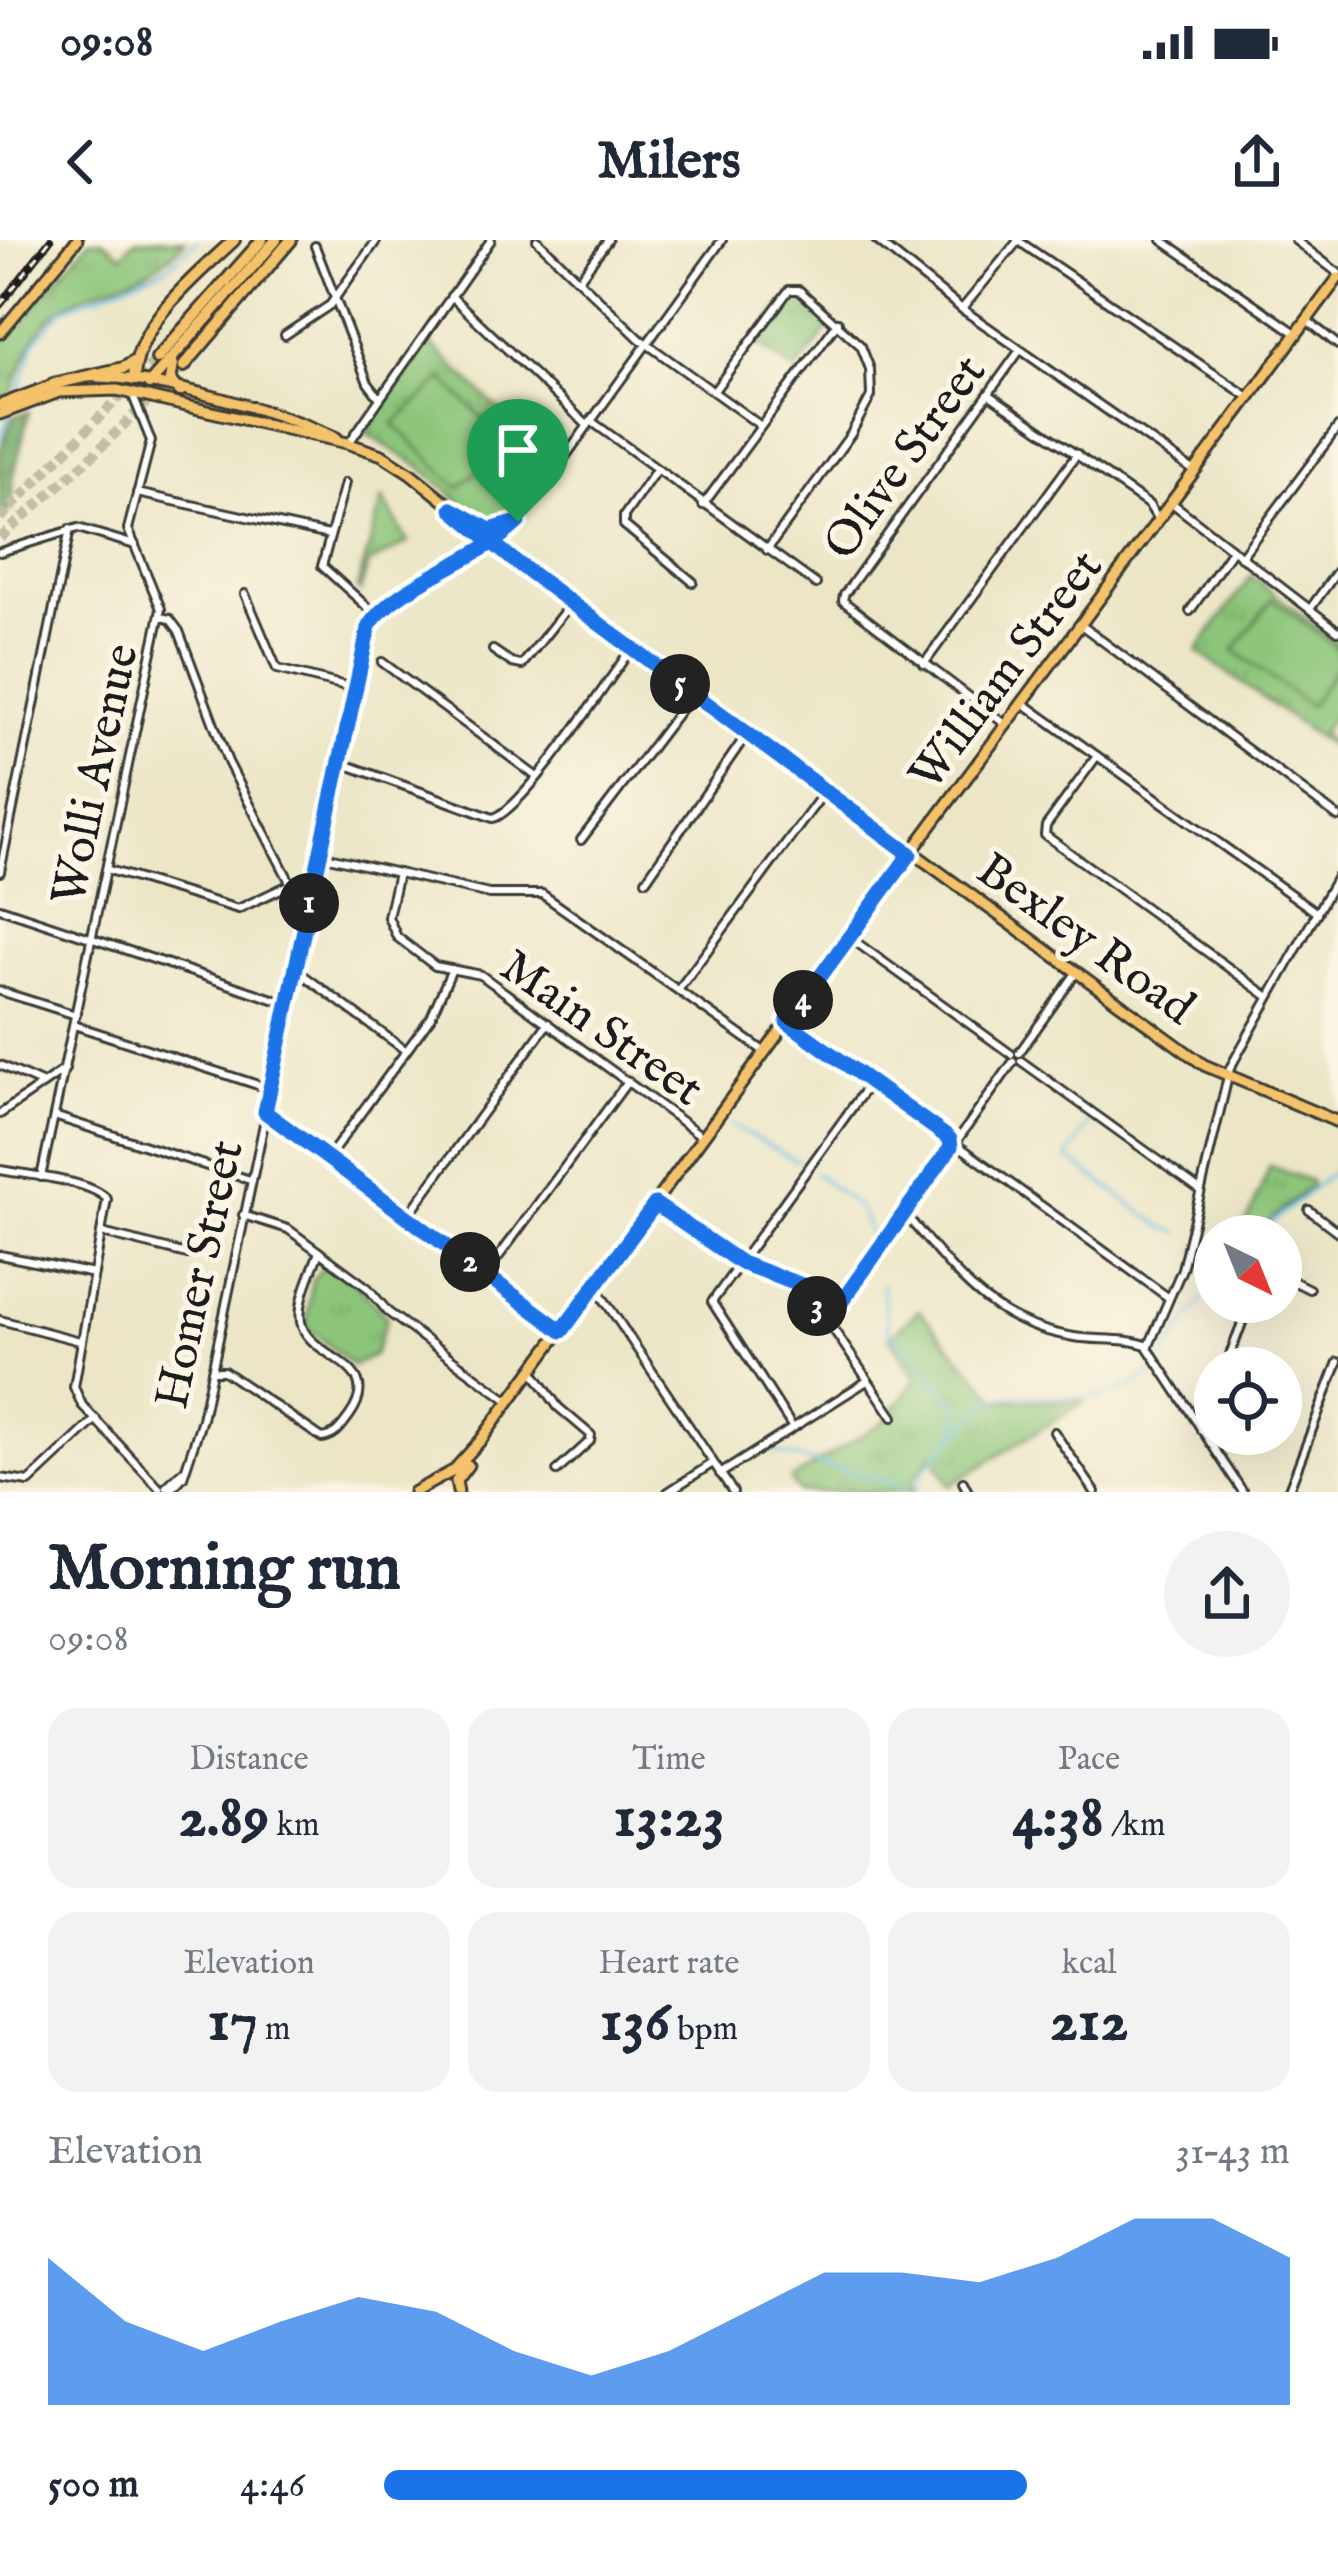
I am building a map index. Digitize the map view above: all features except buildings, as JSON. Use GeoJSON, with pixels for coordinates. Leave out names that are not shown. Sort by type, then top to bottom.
{"type":"FeatureCollection","features":[{"type":"Feature","properties":{"kind":"highway"},"geometry":{"type":"LineString","coordinates":[[53,384],[122,368],[139,356],[165,310],[234,240]]}},
{"type":"Feature","properties":{"kind":"highway"},"geometry":{"type":"LineString","coordinates":[[158,358],[262,240]]}},
{"type":"Feature","properties":{"kind":"highway"},"geometry":{"type":"LineString","coordinates":[[141,389],[184,347],[276,240]]}},
{"type":"Feature","properties":{"kind":"highway"},"geometry":{"type":"LineString","coordinates":[[184,366],[291,240]]}},
{"type":"Feature","properties":{"kind":"highway"},"geometry":{"type":"LineString","coordinates":[[181,391],[170,376],[184,347]]}},
{"type":"Feature","properties":{"kind":"highway"},"geometry":{"type":"LineString","coordinates":[[139,356],[141,389]]}},
{"type":"Feature","properties":{"kind":"main road"},"geometry":{"type":"LineString","coordinates":[[0,333],[77,240]]}},
{"type":"Feature","properties":{"kind":"main road","name":"William Street"},"geometry":{"type":"LineString","coordinates":[[414,1492],[446,1476],[481,1439],[1338,276]]}},
{"type":"Feature","properties":{"kind":"main road","name":"Bexley Road"},"geometry":{"type":"LineString","coordinates":[[2,409],[53,384],[82,378],[350,444]]}},
{"type":"Feature","properties":{"kind":"main road","name":"Bexley Road"},"geometry":{"type":"LineString","coordinates":[[24,399],[70,390],[181,391],[292,421],[397,464],[571,603],[1204,1065],[1338,1122]]}},
{"type":"Feature","properties":{"kind":"main road"},"geometry":{"type":"LineString","coordinates":[[452,509],[490,530],[518,522]]}},
{"type":"Feature","properties":{"kind":"main road"},"geometry":{"type":"LineString","coordinates":[[457,1492],[456,1481],[480,1448],[481,1439]]}},
{"type":"Feature","properties":{"kind":"street"},"geometry":{"type":"LineString","coordinates":[[285,335],[336,298],[377,240]]}},
{"type":"Feature","properties":{"kind":"street"},"geometry":{"type":"LineString","coordinates":[[350,444],[378,396],[491,240]]}},
{"type":"Feature","properties":{"kind":"street"},"geometry":{"type":"LineString","coordinates":[[537,240],[647,343],[761,426]]}},
{"type":"Feature","properties":{"kind":"street"},"geometry":{"type":"LineString","coordinates":[[579,279],[608,240]]}},
{"type":"Feature","properties":{"kind":"street"},"geometry":{"type":"LineString","coordinates":[[345,483],[322,566],[376,615],[493,544],[518,522],[722,240]]}},
{"type":"Feature","properties":{"kind":"street"},"geometry":{"type":"LineString","coordinates":[[877,240],[962,309],[1195,472]]}},
{"type":"Feature","properties":{"kind":"street"},"geometry":{"type":"LineString","coordinates":[[962,309],[1018,240],[1250,398]]}},
{"type":"Feature","properties":{"kind":"street"},"geometry":{"type":"LineString","coordinates":[[1162,240],[1297,334]]}},
{"type":"Feature","properties":{"kind":"street"},"geometry":{"type":"LineString","coordinates":[[1295,240],[1338,276]]}},
{"type":"Feature","properties":{"kind":"street"},"geometry":{"type":"LineString","coordinates":[[315,246],[368,383],[378,396]]}},
{"type":"Feature","properties":{"kind":"street"},"geometry":{"type":"LineString","coordinates":[[713,391],[789,290],[799,290],[864,351],[871,396],[862,418],[767,550]]}},
{"type":"Feature","properties":{"kind":"street"},"geometry":{"type":"LineString","coordinates":[[451,296],[589,423],[816,584]]}},
{"type":"Feature","properties":{"kind":"street"},"geometry":{"type":"LineString","coordinates":[[1307,321],[1338,345]]}},
{"type":"Feature","properties":{"kind":"street"},"geometry":{"type":"LineString","coordinates":[[704,505],[838,322]]}},
{"type":"Feature","properties":{"kind":"street","name":"Olive Street"},"geometry":{"type":"LineString","coordinates":[[924,664],[843,602],[844,595],[1020,350]]}},
{"type":"Feature","properties":{"kind":"street","name":"Wolli Avenue"},"geometry":{"type":"LineString","coordinates":[[40,1178],[160,617],[161,606],[128,525],[152,441],[141,389]]}},
{"type":"Feature","properties":{"kind":"street"},"geometry":{"type":"LineString","coordinates":[[988,394],[1149,505],[1159,521]]}},
{"type":"Feature","properties":{"kind":"street"},"geometry":{"type":"LineString","coordinates":[[1241,557],[1338,428]]}},
{"type":"Feature","properties":{"kind":"street"},"geometry":{"type":"LineString","coordinates":[[1007,725],[924,664],[1077,454]]}},
{"type":"Feature","properties":{"kind":"street"},"geometry":{"type":"LineString","coordinates":[[656,470],[623,521],[693,583]]}},
{"type":"Feature","properties":{"kind":"street"},"geometry":{"type":"LineString","coordinates":[[137,493],[329,535]]}},
{"type":"Feature","properties":{"kind":"street"},"geometry":{"type":"LineString","coordinates":[[1172,502],[1338,631]]}},
{"type":"Feature","properties":{"kind":"street"},"geometry":{"type":"LineString","coordinates":[[0,553],[70,529],[135,545]]}},
{"type":"Feature","properties":{"kind":"street"},"geometry":{"type":"LineString","coordinates":[[0,872],[70,529]]}},
{"type":"Feature","properties":{"kind":"street"},"geometry":{"type":"LineString","coordinates":[[1190,611],[1232,550]]}},
{"type":"Feature","properties":{"kind":"street"},"geometry":{"type":"LineString","coordinates":[[1310,609],[1338,570]]}},
{"type":"Feature","properties":{"kind":"street"},"geometry":{"type":"LineString","coordinates":[[245,594],[277,670],[355,688]]}},
{"type":"Feature","properties":{"kind":"street"},"geometry":{"type":"LineString","coordinates":[[493,650],[512,664],[522,665],[571,603]]}},
{"type":"Feature","properties":{"kind":"street","name":"Homer Street"},"geometry":{"type":"LineString","coordinates":[[165,1490],[186,1469],[196,1445],[366,632],[376,615]]}},
{"type":"Feature","properties":{"kind":"street"},"geometry":{"type":"LineString","coordinates":[[160,617],[170,619],[179,631],[228,762],[291,884],[297,892],[310,895]]}},
{"type":"Feature","properties":{"kind":"street"},"geometry":{"type":"LineString","coordinates":[[1081,625],[1338,817]]}},
{"type":"Feature","properties":{"kind":"street"},"geometry":{"type":"LineString","coordinates":[[339,762],[493,818],[512,808],[632,648]]}},
{"type":"Feature","properties":{"kind":"street"},"geometry":{"type":"LineString","coordinates":[[382,662],[537,777]]}},
{"type":"Feature","properties":{"kind":"street"},"geometry":{"type":"LineString","coordinates":[[581,840],[693,693]]}},
{"type":"Feature","properties":{"kind":"street"},"geometry":{"type":"LineString","coordinates":[[1023,703],[1317,913]]}},
{"type":"Feature","properties":{"kind":"street"},"geometry":{"type":"LineString","coordinates":[[646,880],[747,734]]}},
{"type":"Feature","properties":{"kind":"street"},"geometry":{"type":"LineString","coordinates":[[1097,756],[1046,826],[1045,835],[1269,997]]}},
{"type":"Feature","properties":{"kind":"street"},"geometry":{"type":"LineString","coordinates":[[679,989],[825,791]]}},
{"type":"Feature","properties":{"kind":"street"},"geometry":{"type":"LineString","coordinates":[[319,855],[489,894],[542,894],[765,1052]]}},
{"type":"Feature","properties":{"kind":"street"},"geometry":{"type":"LineString","coordinates":[[107,870],[238,909],[291,884]]}},
{"type":"Feature","properties":{"kind":"street","name":"Main Street"},"geometry":{"type":"LineString","coordinates":[[398,874],[388,917],[393,933],[435,966],[481,975],[703,1137]]}},
{"type":"Feature","properties":{"kind":"street"},"geometry":{"type":"LineString","coordinates":[[1194,1420],[1152,1359],[1149,1346],[1183,1265],[1226,1077],[1338,875]]}},
{"type":"Feature","properties":{"kind":"street"},"geometry":{"type":"LineString","coordinates":[[0,908],[288,1004]]}},
{"type":"Feature","properties":{"kind":"street"},"geometry":{"type":"LineString","coordinates":[[848,937],[1199,1190]]}},
{"type":"Feature","properties":{"kind":"street"},"geometry":{"type":"LineString","coordinates":[[295,969],[405,1050]]}},
{"type":"Feature","properties":{"kind":"street"},"geometry":{"type":"LineString","coordinates":[[328,1158],[434,1011],[452,969]]}},
{"type":"Feature","properties":{"kind":"street"},"geometry":{"type":"LineString","coordinates":[[828,1321],[1076,973]]}},
{"type":"Feature","properties":{"kind":"street"},"geometry":{"type":"LineString","coordinates":[[0,991],[76,1015]]}},
{"type":"Feature","properties":{"kind":"street"},"geometry":{"type":"LineString","coordinates":[[787,1022],[1169,1298]]}},
{"type":"Feature","properties":{"kind":"street"},"geometry":{"type":"LineString","coordinates":[[407,1217],[548,1024]]}},
{"type":"Feature","properties":{"kind":"street"},"geometry":{"type":"LineString","coordinates":[[74,1025],[270,1089]]}},
{"type":"Feature","properties":{"kind":"street"},"geometry":{"type":"LineString","coordinates":[[0,1065],[41,1083]]}},
{"type":"Feature","properties":{"kind":"street"},"geometry":{"type":"LineString","coordinates":[[0,1114],[64,1069]]}},
{"type":"Feature","properties":{"kind":"street"},"geometry":{"type":"LineString","coordinates":[[486,1274],[628,1082]]}},
{"type":"Feature","properties":{"kind":"street"},"geometry":{"type":"LineString","coordinates":[[793,1428],[712,1302],[869,1084]]}},
{"type":"Feature","properties":{"kind":"street"},"geometry":{"type":"LineString","coordinates":[[265,1112],[562,1331]]}},
{"type":"Feature","properties":{"kind":"street"},"geometry":{"type":"LineString","coordinates":[[54,1115],[250,1180]]}},
{"type":"Feature","properties":{"kind":"street"},"geometry":{"type":"LineString","coordinates":[[0,1170],[98,1190],[107,1199],[74,1390],[165,1490]]}},
{"type":"Feature","properties":{"kind":"street"},"geometry":{"type":"LineString","coordinates":[[655,1204],[741,1263],[805,1286],[893,1417]]}},
{"type":"Feature","properties":{"kind":"street"},"geometry":{"type":"LineString","coordinates":[[1309,1210],[1338,1232]]}},
{"type":"Feature","properties":{"kind":"street"},"geometry":{"type":"LineString","coordinates":[[904,1213],[964,1283],[1012,1321],[1072,1337],[1149,1346]]}},
{"type":"Feature","properties":{"kind":"street"},"geometry":{"type":"LineString","coordinates":[[243,1215],[279,1223],[368,1288],[388,1312],[509,1401]]}},
{"type":"Feature","properties":{"kind":"street"},"geometry":{"type":"LineString","coordinates":[[102,1233],[187,1254]]}},
{"type":"Feature","properties":{"kind":"street"},"geometry":{"type":"LineString","coordinates":[[212,1371],[224,1371],[322,1438],[340,1428],[357,1402],[357,1381],[350,1369],[307,1335],[301,1323],[319,1252]]}},
{"type":"Feature","properties":{"kind":"street"},"geometry":{"type":"LineString","coordinates":[[0,1255],[94,1274]]}},
{"type":"Feature","properties":{"kind":"street"},"geometry":{"type":"LineString","coordinates":[[1302,1285],[1310,1289]]}},
{"type":"Feature","properties":{"kind":"street"},"geometry":{"type":"LineString","coordinates":[[595,1286],[733,1492]]}},
{"type":"Feature","properties":{"kind":"street"},"geometry":{"type":"LineString","coordinates":[[0,1320],[80,1341]]}},
{"type":"Feature","properties":{"kind":"street"},"geometry":{"type":"LineString","coordinates":[[1288,1492],[1338,1362]]}},
{"type":"Feature","properties":{"kind":"street"},"geometry":{"type":"LineString","coordinates":[[532,1370],[558,1407],[591,1435],[557,1472]]}},
{"type":"Feature","properties":{"kind":"street"},"geometry":{"type":"LineString","coordinates":[[721,1474],[867,1381]]}},
{"type":"Feature","properties":{"kind":"street"},"geometry":{"type":"LineString","coordinates":[[0,1478],[29,1482],[96,1419]]}},
{"type":"Feature","properties":{"kind":"street"},"geometry":{"type":"LineString","coordinates":[[1054,1432],[1095,1492]]}},
{"type":"Feature","properties":{"kind":"street"},"geometry":{"type":"LineString","coordinates":[[1218,1455],[1244,1492]]}},
{"type":"Feature","properties":{"kind":"street"},"geometry":{"type":"LineString","coordinates":[[668,1492],[712,1463]]}},
{"type":"Feature","properties":{"kind":"street"},"geometry":{"type":"LineString","coordinates":[[446,1476],[457,1492]]}},
{"type":"Feature","properties":{"kind":"street"},"geometry":{"type":"LineString","coordinates":[[964,1483],[968,1492]]}},
{"type":"Feature","properties":{"kind":"green space"},"geometry":{"type":"Polygon","coordinates":[[[90,240],[102,240],[122,255],[135,240],[185,240],[158,265],[79,298],[53,315],[31,346],[11,394],[0,399],[0,346],[90,240]]]}},
{"type":"Feature","properties":{"kind":"green space"},"geometry":{"type":"Polygon","coordinates":[[[792,293],[832,324],[795,372],[755,341],[792,293]]]}},
{"type":"Feature","properties":{"kind":"green space"},"geometry":{"type":"Polygon","coordinates":[[[430,343],[551,460],[501,526],[481,520],[421,467],[367,434],[430,343]]]}},
{"type":"Feature","properties":{"kind":"green space"},"geometry":{"type":"Polygon","coordinates":[[[443,379],[507,443],[459,488],[394,424],[443,379]]]}},
{"type":"Feature","properties":{"kind":"green space"},"geometry":{"type":"Polygon","coordinates":[[[29,411],[11,508],[0,518],[0,450],[14,416],[29,411]]]}},
{"type":"Feature","properties":{"kind":"green space"},"geometry":{"type":"Polygon","coordinates":[[[383,498],[408,542],[368,565],[360,592],[357,588],[383,498]]]}},
{"type":"Feature","properties":{"kind":"green space"},"geometry":{"type":"Polygon","coordinates":[[[1251,576],[1338,643],[1338,710],[1320,734],[1338,752],[1197,651],[1251,576]]]}},
{"type":"Feature","properties":{"kind":"green space"},"geometry":{"type":"Polygon","coordinates":[[[1272,599],[1338,649],[1338,666],[1309,706],[1234,650],[1272,599]]]}},
{"type":"Feature","properties":{"kind":"green space"},"geometry":{"type":"Polygon","coordinates":[[[1270,1166],[1310,1181],[1311,1186],[1276,1215],[1251,1213],[1270,1166]]]}},
{"type":"Feature","properties":{"kind":"green space"},"geometry":{"type":"Polygon","coordinates":[[[322,1268],[350,1279],[387,1318],[374,1355],[353,1366],[306,1326],[312,1280],[322,1268]]]}},
{"type":"Feature","properties":{"kind":"green space"},"geometry":{"type":"Polygon","coordinates":[[[919,1310],[998,1400],[1084,1402],[949,1486],[932,1455],[914,1478],[912,1492],[798,1492],[790,1480],[885,1421],[917,1378],[889,1337],[919,1310]]]}},
{"type":"Feature","properties":{"kind":"waterway"},"geometry":{"type":"LineString","coordinates":[[18,394],[34,343],[62,309],[166,268],[197,240]]}},
{"type":"Feature","properties":{"kind":"waterway"},"geometry":{"type":"LineString","coordinates":[[0,440],[10,414]]}},
{"type":"Feature","properties":{"kind":"waterway"},"geometry":{"type":"LineString","coordinates":[[1090,1122],[1068,1158],[1161,1226],[1179,1233]]}},
{"type":"Feature","properties":{"kind":"waterway"},"geometry":{"type":"LineString","coordinates":[[731,1125],[797,1161]]}},
{"type":"Feature","properties":{"kind":"waterway"},"geometry":{"type":"LineString","coordinates":[[1281,1215],[1338,1168]]}},
{"type":"Feature","properties":{"kind":"waterway"},"geometry":{"type":"LineString","coordinates":[[815,1173],[860,1209],[872,1241]]}},
{"type":"Feature","properties":{"kind":"waterway"},"geometry":{"type":"LineString","coordinates":[[882,1285],[888,1330],[928,1373]]}},
{"type":"Feature","properties":{"kind":"waterway"},"geometry":{"type":"LineString","coordinates":[[1162,1360],[1194,1312]]}},
{"type":"Feature","properties":{"kind":"waterway"},"geometry":{"type":"LineString","coordinates":[[915,1492],[925,1468],[989,1400],[1114,1394],[1152,1372]]}},
{"type":"Feature","properties":{"kind":"waterway"},"geometry":{"type":"LineString","coordinates":[[930,1376],[961,1408],[954,1432]]}},
{"type":"Feature","properties":{"kind":"waterway"},"geometry":{"type":"LineString","coordinates":[[774,1452],[868,1477]]}},
{"type":"Feature","properties":{"kind":"waterway"},"geometry":{"type":"LineString","coordinates":[[870,1477],[907,1492]]}},
{"type":"Feature","properties":{"kind":"tunnel"},"geometry":{"type":"LineString","coordinates":[[0,518],[157,359]]}},
{"type":"Feature","properties":{"kind":"tunnel"},"geometry":{"type":"LineString","coordinates":[[0,538],[184,366]]}},
{"type":"Feature","properties":{"kind":"railway"},"geometry":{"type":"LineString","coordinates":[[0,305],[50,240]]}},
{"type":"Feature","properties":{"kind":"route"},"geometry":{"type":"LineString","coordinates":[[518,522],[490,530],[452,509],[486,539],[493,544],[506,554],[512,559],[910,854],[787,1022],[950,1139],[951,1147],[828,1321],[805,1286],[741,1263],[655,1204],[562,1331],[265,1112],[369,626],[385,606],[493,544],[518,522]]}}]}
